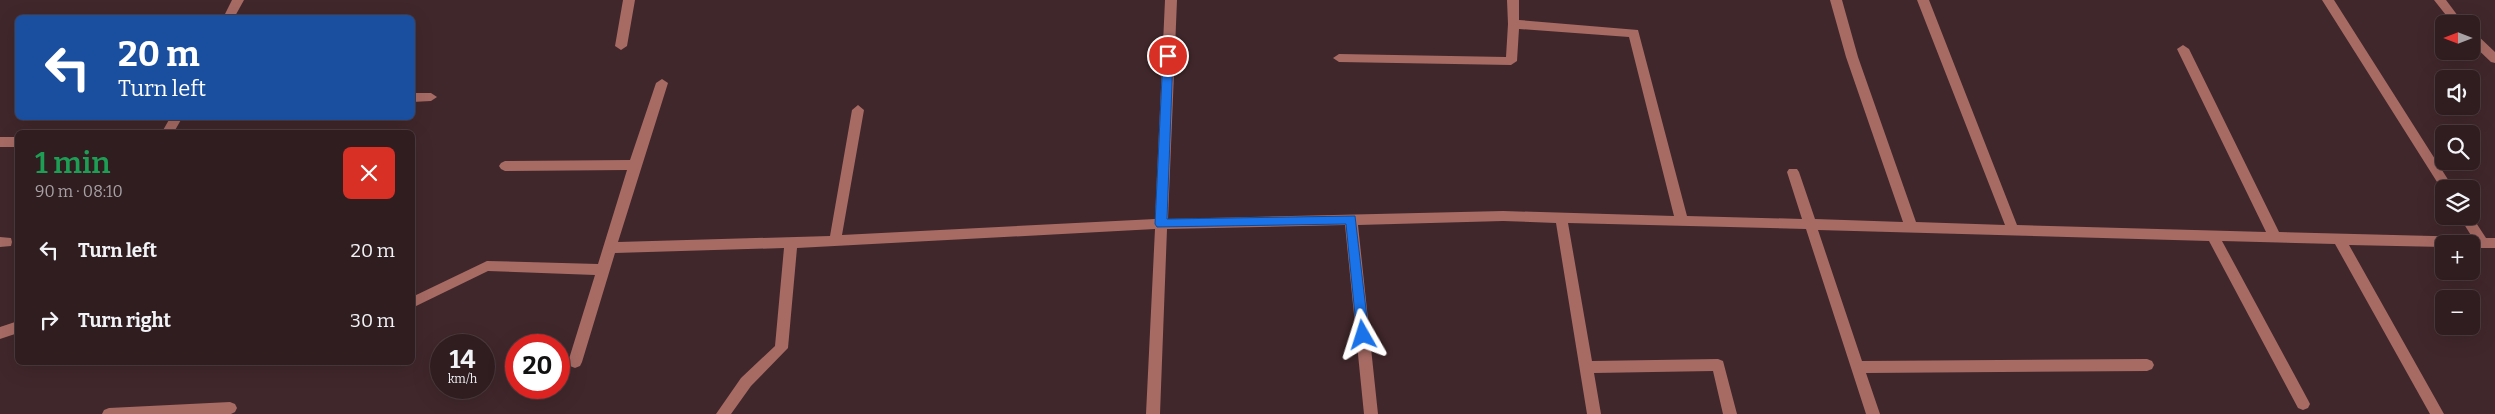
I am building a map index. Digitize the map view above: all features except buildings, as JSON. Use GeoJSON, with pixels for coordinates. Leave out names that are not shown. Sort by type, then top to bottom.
{"type":"FeatureCollection","features":[{"type":"Feature","properties":{"kind":"street"},"geometry":{"type":"LineString","coordinates":[[230,15],[238,0]]}},
{"type":"Feature","properties":{"kind":"street"},"geometry":{"type":"LineString","coordinates":[[621,46],[628,0]]}},
{"type":"Feature","properties":{"kind":"street"},"geometry":{"type":"LineString","coordinates":[[1152,414],[1171,0]]}},
{"type":"Feature","properties":{"kind":"street"},"geometry":{"type":"LineString","coordinates":[[1339,58],[1511,61],[1514,24],[1513,0]]}},
{"type":"Feature","properties":{"kind":"street"},"geometry":{"type":"LineString","coordinates":[[1836,0],[1852,57],[1911,227]]}},
{"type":"Feature","properties":{"kind":"street"},"geometry":{"type":"LineString","coordinates":[[1923,0],[2013,230]]}},
{"type":"Feature","properties":{"kind":"street"},"geometry":{"type":"LineString","coordinates":[[2328,0],[2442,180]]}},
{"type":"Feature","properties":{"kind":"street"},"geometry":{"type":"LineString","coordinates":[[2440,0],[2452,15]]}},
{"type":"Feature","properties":{"kind":"street"},"geometry":{"type":"LineString","coordinates":[[1514,24],[1634,33],[1682,221]]}},
{"type":"Feature","properties":{"kind":"street"},"geometry":{"type":"LineString","coordinates":[[2480,45],[2495,59]]}},
{"type":"Feature","properties":{"kind":"street"},"geometry":{"type":"LineString","coordinates":[[2183,49],[2275,237]]}},
{"type":"Feature","properties":{"kind":"street"},"geometry":{"type":"LineString","coordinates":[[575,362],[662,83]]}},
{"type":"Feature","properties":{"kind":"street"},"geometry":{"type":"LineString","coordinates":[[415,98],[432,97]]}},
{"type":"Feature","properties":{"kind":"street"},"geometry":{"type":"LineString","coordinates":[[834,241],[858,110]]}},
{"type":"Feature","properties":{"kind":"street"},"geometry":{"type":"LineString","coordinates":[[0,142],[15,142]]}},
{"type":"Feature","properties":{"kind":"street"},"geometry":{"type":"LineString","coordinates":[[505,166],[635,166]]}},
{"type":"Feature","properties":{"kind":"street"},"geometry":{"type":"LineString","coordinates":[[1793,172],[1874,414]]}},
{"type":"Feature","properties":{"kind":"street"},"geometry":{"type":"LineString","coordinates":[[609,248],[791,243],[1161,224],[1503,216],[2489,243]]}},
{"type":"Feature","properties":{"kind":"street"},"geometry":{"type":"LineString","coordinates":[[1561,217],[1594,414]]}},
{"type":"Feature","properties":{"kind":"street"},"geometry":{"type":"LineString","coordinates":[[1351,219],[1371,414]]}},
{"type":"Feature","properties":{"kind":"street"},"geometry":{"type":"LineString","coordinates":[[2473,225],[2489,243]]}},
{"type":"Feature","properties":{"kind":"street"},"geometry":{"type":"LineString","coordinates":[[2213,236],[2303,404]]}},
{"type":"Feature","properties":{"kind":"street"},"geometry":{"type":"LineString","coordinates":[[2339,239],[2437,414]]}},
{"type":"Feature","properties":{"kind":"street"},"geometry":{"type":"LineString","coordinates":[[723,414],[746,382],[781,348],[791,243]]}},
{"type":"Feature","properties":{"kind":"street"},"geometry":{"type":"LineString","coordinates":[[415,302],[487,266],[603,270]]}},
{"type":"Feature","properties":{"kind":"street"},"geometry":{"type":"LineString","coordinates":[[0,333],[15,328]]}},
{"type":"Feature","properties":{"kind":"street"},"geometry":{"type":"LineString","coordinates":[[1586,367],[1718,366],[1730,414]]}},
{"type":"Feature","properties":{"kind":"street"},"geometry":{"type":"LineString","coordinates":[[1858,367],[2147,366]]}},
{"type":"Feature","properties":{"kind":"street"},"geometry":{"type":"LineString","coordinates":[[109,414],[230,408]]}},
{"type":"Feature","properties":{"kind":"route"},"geometry":{"type":"LineString","coordinates":[[1168,56],[1161,224],[1351,219],[1363,335]]}}]}
